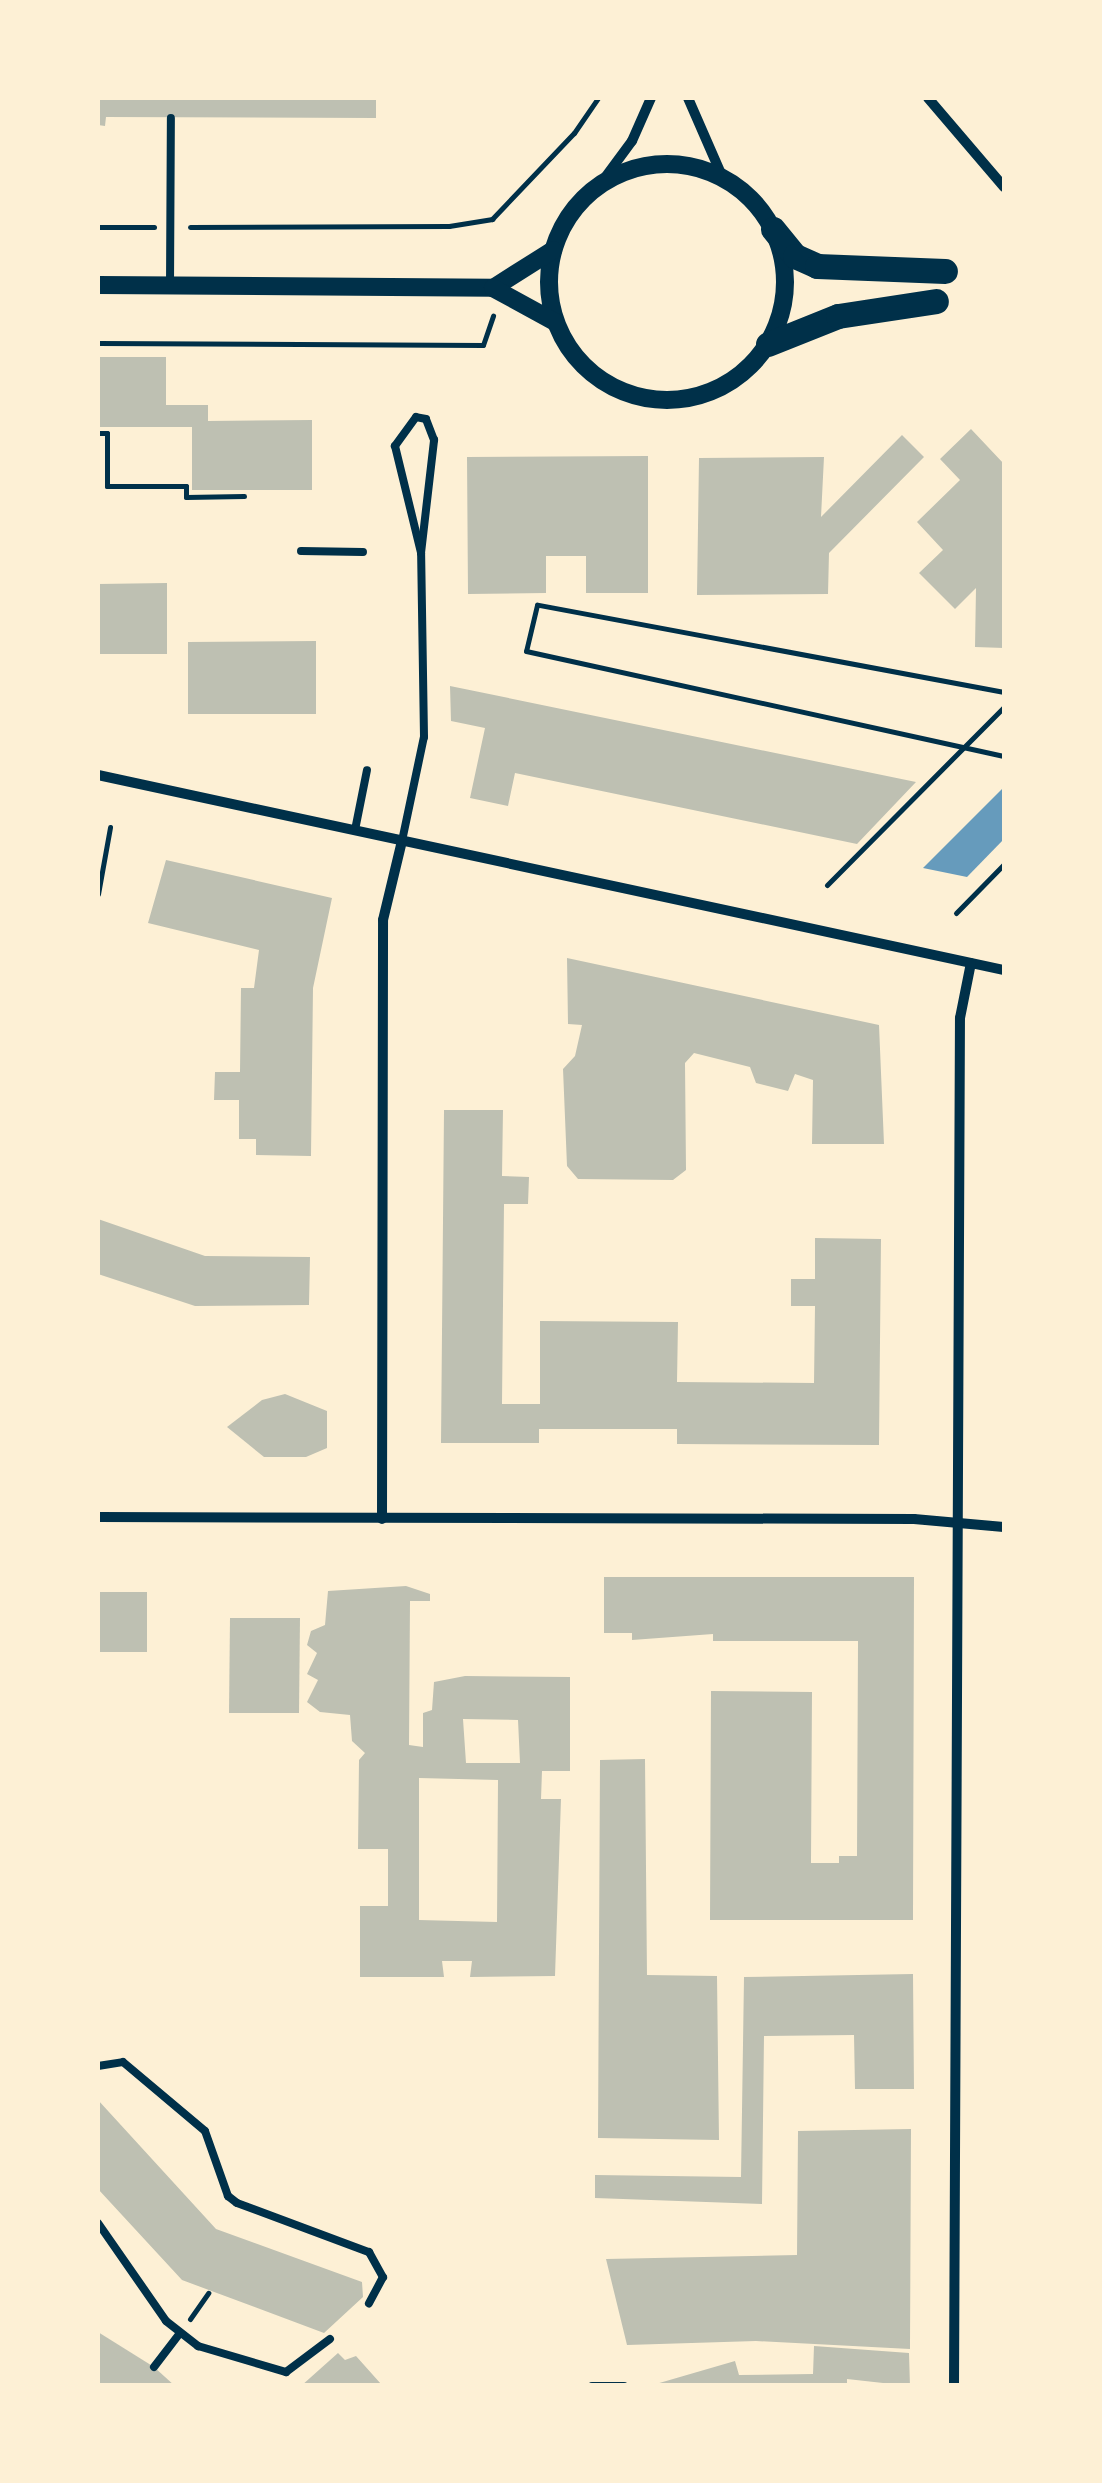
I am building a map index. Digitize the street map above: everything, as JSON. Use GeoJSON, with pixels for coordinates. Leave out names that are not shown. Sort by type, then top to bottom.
{"type":"FeatureCollection","features":[{"type":"Feature","properties":{"kind":"highway"},"geometry":{"type":"LineString","coordinates":[[774,229],[794,256],[816,266],[944,271]]}},
{"type":"Feature","properties":{"kind":"highway"},"geometry":{"type":"LineString","coordinates":[[768,344],[838,316],[936,301]]}},
{"type":"Feature","properties":{"kind":"street"},"geometry":{"type":"LineString","coordinates":[[601,183],[661,163],[722,176],[752,198],[774,229],[786,288],[768,344],[743,374],[710,392],[673,400],[635,396],[601,381],[573,355],[555,322],[548,286],[553,250],[580,201],[601,183],[632,141],[651,98]]}},
{"type":"Feature","properties":{"kind":"street"},"geometry":{"type":"LineString","coordinates":[[688,98],[722,176]]}},
{"type":"Feature","properties":{"kind":"street"},"geometry":{"type":"LineString","coordinates":[[928,98],[1004,187]]}},
{"type":"Feature","properties":{"kind":"street"},"geometry":{"type":"LineString","coordinates":[[493,288],[553,250]]}},
{"type":"Feature","properties":{"kind":"street"},"geometry":{"type":"LineString","coordinates":[[98,285],[493,288],[555,322]]}},
{"type":"Feature","properties":{"kind":"street"},"geometry":{"type":"LineString","coordinates":[[98,775],[1004,970]]}},
{"type":"Feature","properties":{"kind":"street"},"geometry":{"type":"LineString","coordinates":[[382,1520],[384,920],[402,840]]}},
{"type":"Feature","properties":{"kind":"street"},"geometry":{"type":"LineString","coordinates":[[954,2386],[960,1018],[971,962]]}},
{"type":"Feature","properties":{"kind":"street"},"geometry":{"type":"LineString","coordinates":[[98,1517],[895,1519],[1004,1527]]}},
{"type":"Feature","properties":{"kind":"lane"},"geometry":{"type":"LineString","coordinates":[[170,286],[171,118]]}},
{"type":"Feature","properties":{"kind":"lane"},"geometry":{"type":"LineString","coordinates":[[402,840],[424,736],[421,553],[434,440],[426,419],[416,417],[394,446],[421,553]]}},
{"type":"Feature","properties":{"kind":"lane"},"geometry":{"type":"LineString","coordinates":[[301,551],[363,552]]}},
{"type":"Feature","properties":{"kind":"lane"},"geometry":{"type":"LineString","coordinates":[[355,830],[368,770]]}},
{"type":"Feature","properties":{"kind":"lane"},"geometry":{"type":"LineString","coordinates":[[98,2066],[124,2062],[205,2130],[228,2196],[369,2252],[383,2277],[369,2303]]}},
{"type":"Feature","properties":{"kind":"lane"},"geometry":{"type":"LineString","coordinates":[[98,2223],[180,2333],[198,2346],[286,2372],[330,2339]]}},
{"type":"Feature","properties":{"kind":"lane"},"geometry":{"type":"LineString","coordinates":[[154,2367],[180,2333]]}},
{"type":"Feature","properties":{"kind":"lane"},"geometry":{"type":"LineString","coordinates":[[592,2386],[624,2386]]}},
{"type":"Feature","properties":{"kind":"path"},"geometry":{"type":"LineString","coordinates":[[98,227],[484,222],[509,205],[598,98]]}},
{"type":"Feature","properties":{"kind":"path"},"geometry":{"type":"LineString","coordinates":[[98,343],[483,345],[492,326]]}},
{"type":"Feature","properties":{"kind":"path"},"geometry":{"type":"LineString","coordinates":[[98,432],[106,432],[106,486],[186,486],[186,497],[244,496]]}},
{"type":"Feature","properties":{"kind":"path"},"geometry":{"type":"LineString","coordinates":[[1004,692],[537,605],[526,650],[1004,756]]}},
{"type":"Feature","properties":{"kind":"path"},"geometry":{"type":"LineString","coordinates":[[827,885],[1004,708]]}},
{"type":"Feature","properties":{"kind":"path"},"geometry":{"type":"LineString","coordinates":[[98,894],[110,827]]}},
{"type":"Feature","properties":{"kind":"path"},"geometry":{"type":"LineString","coordinates":[[956,912],[1004,864]]}},
{"type":"Feature","properties":{"kind":"path"},"geometry":{"type":"LineString","coordinates":[[180,2333],[208,2293]]}},
{"type":"Feature","properties":{"kind":"water"},"geometry":{"type":"Polygon","coordinates":[[[1004,787],[1004,839],[967,877],[923,868],[1004,787]]]}},
{"type":"Feature","properties":{"kind":"building"},"geometry":{"type":"Polygon","coordinates":[[[98,98],[376,98],[376,118],[106,117],[105,126],[98,125],[98,98]]]}},
{"type":"Feature","properties":{"kind":"building"},"geometry":{"type":"Polygon","coordinates":[[[98,357],[166,357],[166,405],[208,405],[208,421],[312,420],[312,490],[192,490],[192,427],[98,427],[98,357]]]}},
{"type":"Feature","properties":{"kind":"building"},"geometry":{"type":"Polygon","coordinates":[[[971,429],[1004,464],[1004,648],[975,647],[976,588],[955,609],[919,573],[943,550],[917,522],[960,480],[940,459],[971,429]]]}},
{"type":"Feature","properties":{"kind":"building"},"geometry":{"type":"Polygon","coordinates":[[[902,435],[924,457],[829,553],[828,594],[697,595],[699,458],[824,457],[821,517],[902,435]]]}},
{"type":"Feature","properties":{"kind":"building"},"geometry":{"type":"Polygon","coordinates":[[[648,456],[648,593],[586,593],[586,556],[546,556],[546,593],[468,594],[467,457],[648,456]]]}},
{"type":"Feature","properties":{"kind":"building"},"geometry":{"type":"Polygon","coordinates":[[[167,583],[167,654],[98,654],[98,584],[167,583]]]}},
{"type":"Feature","properties":{"kind":"building"},"geometry":{"type":"Polygon","coordinates":[[[316,641],[316,714],[188,714],[188,642],[316,641]]]}},
{"type":"Feature","properties":{"kind":"building"},"geometry":{"type":"Polygon","coordinates":[[[450,686],[916,782],[857,844],[515,773],[508,806],[470,798],[485,728],[451,721],[450,686]]]}},
{"type":"Feature","properties":{"kind":"building"},"geometry":{"type":"Polygon","coordinates":[[[166,860],[332,898],[313,988],[311,1156],[256,1155],[256,1139],[239,1139],[239,1100],[214,1100],[215,1072],[240,1072],[241,988],[254,988],[259,950],[148,923],[166,860]]]}},
{"type":"Feature","properties":{"kind":"building"},"geometry":{"type":"Polygon","coordinates":[[[567,958],[879,1025],[884,1144],[812,1144],[813,1080],[795,1074],[788,1091],[756,1083],[750,1067],[694,1053],[685,1063],[686,1170],[673,1180],[578,1179],[567,1166],[563,1069],[575,1056],[582,1025],[568,1024],[567,958]]]}},
{"type":"Feature","properties":{"kind":"building"},"geometry":{"type":"Polygon","coordinates":[[[444,1110],[503,1110],[502,1176],[529,1177],[528,1204],[504,1204],[502,1404],[540,1404],[540,1321],[678,1322],[677,1382],[814,1383],[815,1306],[791,1306],[791,1279],[815,1279],[815,1238],[881,1239],[879,1445],[677,1444],[677,1429],[539,1429],[539,1443],[441,1443],[444,1110]]]}},
{"type":"Feature","properties":{"kind":"building"},"geometry":{"type":"Polygon","coordinates":[[[98,1219],[205,1256],[310,1257],[309,1305],[195,1306],[98,1274],[98,1219]]]}},
{"type":"Feature","properties":{"kind":"building"},"geometry":{"type":"Polygon","coordinates":[[[285,1394],[327,1411],[327,1448],[306,1457],[264,1457],[227,1427],[262,1400],[285,1394]]]}},
{"type":"Feature","properties":{"kind":"building"},"geometry":{"type":"Polygon","coordinates":[[[604,1577],[914,1577],[913,1920],[710,1920],[711,1691],[812,1692],[811,1863],[839,1863],[839,1856],[857,1856],[858,1641],[713,1641],[713,1634],[632,1640],[632,1633],[604,1633],[604,1577]]]}},
{"type":"Feature","properties":{"kind":"building"},"geometry":{"type":"Polygon","coordinates":[[[406,1586],[430,1594],[430,1601],[410,1601],[409,1745],[423,1747],[423,1713],[432,1710],[434,1682],[465,1676],[570,1677],[570,1771],[542,1771],[541,1799],[561,1799],[555,1976],[470,1977],[472,1961],[442,1961],[444,1977],[360,1977],[360,1906],[388,1906],[388,1849],[358,1849],[359,1760],[365,1753],[352,1741],[350,1715],[320,1712],[307,1702],[318,1680],[307,1674],[317,1653],[307,1645],[311,1631],[325,1625],[328,1591],[406,1586]],[[463,1719],[466,1763],[520,1763],[518,1720],[463,1719]],[[419,1778],[419,1920],[497,1922],[498,1780],[419,1778]]]}},
{"type":"Feature","properties":{"kind":"building"},"geometry":{"type":"Polygon","coordinates":[[[98,1592],[147,1592],[147,1652],[98,1652],[98,1592]]]}},
{"type":"Feature","properties":{"kind":"building"},"geometry":{"type":"Polygon","coordinates":[[[230,1618],[300,1618],[299,1713],[229,1713],[230,1618]]]}},
{"type":"Feature","properties":{"kind":"building"},"geometry":{"type":"Polygon","coordinates":[[[645,1759],[647,1975],[717,1976],[719,2140],[598,2138],[600,1760],[645,1759]]]}},
{"type":"Feature","properties":{"kind":"building"},"geometry":{"type":"Polygon","coordinates":[[[913,1974],[914,2089],[855,2089],[854,2035],[764,2036],[762,2204],[595,2198],[595,2175],[741,2177],[744,1977],[913,1974]]]}},
{"type":"Feature","properties":{"kind":"building"},"geometry":{"type":"Polygon","coordinates":[[[98,2100],[216,2229],[362,2282],[363,2297],[324,2333],[182,2280],[98,2189],[98,2100]]]}},
{"type":"Feature","properties":{"kind":"building"},"geometry":{"type":"Polygon","coordinates":[[[911,2129],[910,2349],[756,2341],[627,2345],[606,2259],[797,2255],[798,2131],[911,2129]]]}},
{"type":"Feature","properties":{"kind":"building"},"geometry":{"type":"Polygon","coordinates":[[[98,2332],[154,2367],[175,2386],[98,2386],[98,2332]]]}},
{"type":"Feature","properties":{"kind":"building"},"geometry":{"type":"Polygon","coordinates":[[[814,2346],[909,2353],[910,2386],[847,2379],[847,2386],[649,2386],[735,2361],[739,2375],[813,2374],[814,2346]]]}},
{"type":"Feature","properties":{"kind":"building"},"geometry":{"type":"Polygon","coordinates":[[[338,2353],[345,2360],[356,2356],[381,2384],[301,2386],[338,2353]]]}}]}
